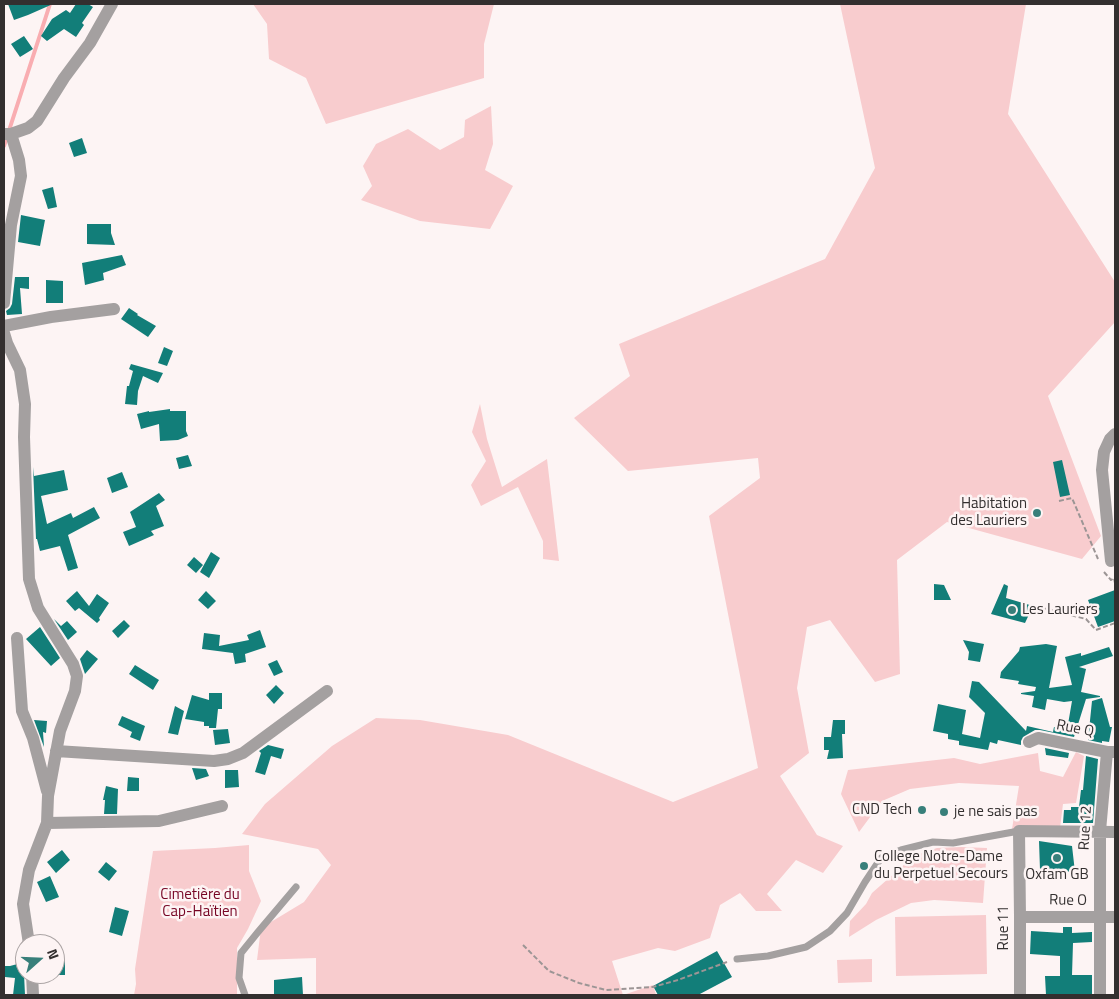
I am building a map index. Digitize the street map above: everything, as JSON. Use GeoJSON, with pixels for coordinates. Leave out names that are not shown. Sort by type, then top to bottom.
{"type":"FeatureCollection","features":[{"type":"Feature","properties":{"kind":"street"},"geometry":{"type":"LineString","coordinates":[[4,303],[12,225],[21,176],[20,160],[6,133],[28,128],[37,121],[64,78],[90,43],[112,4]]}},
{"type":"Feature","properties":{"kind":"street"},"geometry":{"type":"LineString","coordinates":[[4,326],[114,308]]}},
{"type":"Feature","properties":{"kind":"street"},"geometry":{"type":"LineString","coordinates":[[4,333],[20,370],[25,404],[24,437],[29,579],[38,608],[73,664],[77,676],[75,691],[60,731],[48,796],[47,823],[29,870],[23,904],[27,934]]}},
{"type":"Feature","properties":{"kind":"street"},"geometry":{"type":"LineString","coordinates":[[1104,565],[1102,470],[1104,452],[1110,439],[1115,434]]}},
{"type":"Feature","properties":{"kind":"street"},"geometry":{"type":"LineString","coordinates":[[17,638],[22,711],[32,738],[48,796]]}},
{"type":"Feature","properties":{"kind":"street"},"geometry":{"type":"LineString","coordinates":[[56,751],[214,761],[228,759],[243,753],[327,691]]}},
{"type":"Feature","properties":{"kind":"street","name":"Rue Q"},"geometry":{"type":"LineString","coordinates":[[1029,742],[1038,738],[1111,752]]}},
{"type":"Feature","properties":{"kind":"street","name":"Rue 12"},"geometry":{"type":"LineString","coordinates":[[1100,995],[1100,832],[1111,752]]}},
{"type":"Feature","properties":{"kind":"street"},"geometry":{"type":"LineString","coordinates":[[47,823],[159,821],[222,806]]}},
{"type":"Feature","properties":{"kind":"street"},"geometry":{"type":"LineString","coordinates":[[1019,831],[1115,832]]}},
{"type":"Feature","properties":{"kind":"street","name":"Rue 11"},"geometry":{"type":"LineString","coordinates":[[1019,831],[1020,995]]}},
{"type":"Feature","properties":{"kind":"street","name":"Rue O"},"geometry":{"type":"LineString","coordinates":[[1020,917],[1115,917]]}},
{"type":"Feature","properties":{"kind":"lane"},"geometry":{"type":"LineString","coordinates":[[737,959],[768,956],[806,947],[830,931],[847,913],[881,858],[901,850],[933,842],[953,843],[1019,831]]}},
{"type":"Feature","properties":{"kind":"lane"},"geometry":{"type":"LineString","coordinates":[[245,995],[239,978],[241,953],[296,887]]}},
{"type":"Feature","properties":{"kind":"path"},"geometry":{"type":"LineString","coordinates":[[1059,501],[1072,498],[1111,580],[1114,578],[1115,583]]}},
{"type":"Feature","properties":{"kind":"path"},"geometry":{"type":"LineString","coordinates":[[1035,606],[1086,619],[1096,630],[1115,624]]}},
{"type":"Feature","properties":{"kind":"path"},"geometry":{"type":"LineString","coordinates":[[523,945],[548,971],[579,983],[606,990],[652,987],[737,959]]}},
{"type":"Feature","properties":{"kind":"green space"},"geometry":{"type":"Polygon","coordinates":[[[253,4],[494,4],[484,44],[484,78],[326,124],[306,78],[269,59],[267,24],[253,4]]]}},
{"type":"Feature","properties":{"kind":"green space"},"geometry":{"type":"Polygon","coordinates":[[[840,4],[1026,4],[1008,114],[1115,282],[1115,322],[1048,396],[1101,536],[1082,559],[947,522],[897,560],[900,674],[875,682],[830,620],[807,627],[797,688],[809,753],[780,776],[817,835],[843,846],[823,873],[796,860],[767,894],[782,911],[756,911],[740,893],[720,905],[710,938],[675,951],[658,948],[612,961],[623,995],[316,995],[316,958],[257,960],[261,928],[304,902],[331,865],[318,849],[242,834],[265,804],[332,746],[376,718],[420,720],[508,735],[673,802],[758,768],[709,516],[760,478],[758,458],[628,471],[574,418],[630,376],[619,344],[825,259],[875,168],[840,4]]]}},
{"type":"Feature","properties":{"kind":"green space"},"geometry":{"type":"Polygon","coordinates":[[[491,106],[493,144],[485,170],[513,186],[490,229],[420,221],[361,200],[372,186],[363,166],[376,144],[408,129],[440,150],[464,137],[465,120],[491,106]]]}},
{"type":"Feature","properties":{"kind":"green space"},"geometry":{"type":"Polygon","coordinates":[[[480,404],[487,439],[502,487],[547,459],[559,561],[543,559],[543,541],[518,487],[481,506],[471,485],[486,461],[472,432],[480,404]]]}},
{"type":"Feature","properties":{"kind":"green space"},"geometry":{"type":"Polygon","coordinates":[[[1076,752],[1084,756],[1076,803],[1063,804],[1060,828],[1012,829],[1019,786],[959,783],[910,789],[882,801],[859,832],[841,794],[848,770],[954,758],[980,764],[1038,753],[1040,771],[1063,777],[1076,752]]]}},
{"type":"Feature","properties":{"kind":"green space","name":"Cimetière du Cap-Haïtien"},"geometry":{"type":"Polygon","coordinates":[[[249,845],[249,871],[261,901],[237,948],[237,995],[134,995],[136,984],[135,969],[153,851],[249,845]]]}},
{"type":"Feature","properties":{"kind":"green space"},"geometry":{"type":"Polygon","coordinates":[[[937,848],[987,848],[983,903],[934,900],[911,903],[876,920],[849,937],[850,921],[866,904],[872,893],[914,856],[937,848]]]}},
{"type":"Feature","properties":{"kind":"green space"},"geometry":{"type":"Polygon","coordinates":[[[986,915],[987,974],[896,976],[895,917],[986,915]]]}},
{"type":"Feature","properties":{"kind":"green space"},"geometry":{"type":"Polygon","coordinates":[[[872,959],[872,982],[838,983],[837,960],[872,959]]]}},
{"type":"Feature","properties":{"kind":"green space"},"geometry":{"type":"Polygon","coordinates":[[[653,985],[656,995],[623,995],[653,985]]]}},
{"type":"Feature","properties":{"kind":"building"},"geometry":{"type":"Polygon","coordinates":[[[8,4],[53,4],[14,20],[8,4]]]}},
{"type":"Feature","properties":{"kind":"building"},"geometry":{"type":"Polygon","coordinates":[[[76,4],[88,4],[93,7],[82,23],[84,25],[76,37],[64,29],[47,41],[41,36],[52,19],[66,10],[70,13],[76,4]]]}},
{"type":"Feature","properties":{"kind":"building"},"geometry":{"type":"Polygon","coordinates":[[[24,36],[33,49],[20,57],[11,44],[24,36]]]}},
{"type":"Feature","properties":{"kind":"building"},"geometry":{"type":"Polygon","coordinates":[[[82,138],[87,153],[74,157],[69,143],[82,138]]]}},
{"type":"Feature","properties":{"kind":"building"},"geometry":{"type":"Polygon","coordinates":[[[53,187],[57,207],[48,209],[42,190],[53,187]]]}},
{"type":"Feature","properties":{"kind":"building"},"geometry":{"type":"Polygon","coordinates":[[[21,215],[45,220],[40,246],[18,242],[21,215]]]}},
{"type":"Feature","properties":{"kind":"building"},"geometry":{"type":"Polygon","coordinates":[[[87,224],[111,224],[111,233],[115,245],[87,244],[87,224]]]}},
{"type":"Feature","properties":{"kind":"building"},"geometry":{"type":"Polygon","coordinates":[[[122,255],[126,265],[103,273],[104,280],[85,285],[82,263],[122,255]]]}},
{"type":"Feature","properties":{"kind":"building"},"geometry":{"type":"Polygon","coordinates":[[[15,277],[29,277],[29,289],[20,288],[22,314],[7,315],[6,311],[12,304],[15,277]]]}},
{"type":"Feature","properties":{"kind":"building"},"geometry":{"type":"Polygon","coordinates":[[[46,280],[63,281],[63,303],[46,303],[46,280]]]}},
{"type":"Feature","properties":{"kind":"building"},"geometry":{"type":"Polygon","coordinates":[[[129,308],[156,326],[148,337],[121,319],[129,308]]]}},
{"type":"Feature","properties":{"kind":"building"},"geometry":{"type":"Polygon","coordinates":[[[164,347],[173,351],[167,366],[158,363],[164,347]]]}},
{"type":"Feature","properties":{"kind":"building"},"geometry":{"type":"Polygon","coordinates":[[[131,364],[163,373],[158,383],[143,376],[138,391],[137,405],[125,404],[127,386],[129,386],[133,371],[129,369],[131,364]]]}},
{"type":"Feature","properties":{"kind":"building"},"geometry":{"type":"Polygon","coordinates":[[[170,409],[170,411],[186,411],[186,431],[188,436],[178,440],[160,441],[159,424],[141,429],[137,414],[170,409]]]}},
{"type":"Feature","properties":{"kind":"building"},"geometry":{"type":"Polygon","coordinates":[[[188,455],[192,466],[179,469],[176,458],[188,455]]]}},
{"type":"Feature","properties":{"kind":"building","name":"Habitation des Lauriers"},"geometry":{"type":"Polygon","coordinates":[[[1062,460],[1070,495],[1060,497],[1053,462],[1062,460]]]}},
{"type":"Feature","properties":{"kind":"building"},"geometry":{"type":"Polygon","coordinates":[[[33,467],[34,476],[64,470],[68,490],[41,496],[47,524],[71,513],[73,518],[94,507],[100,518],[68,535],[78,568],[68,571],[60,546],[40,551],[36,539],[33,467]]]}},
{"type":"Feature","properties":{"kind":"building"},"geometry":{"type":"Polygon","coordinates":[[[122,472],[128,487],[112,493],[107,478],[122,472]]]}},
{"type":"Feature","properties":{"kind":"building"},"geometry":{"type":"Polygon","coordinates":[[[159,493],[165,500],[156,506],[164,526],[151,531],[154,535],[129,546],[123,532],[136,527],[130,512],[159,493]]]}},
{"type":"Feature","properties":{"kind":"building"},"geometry":{"type":"Polygon","coordinates":[[[211,552],[220,558],[209,578],[200,572],[211,552]]]}},
{"type":"Feature","properties":{"kind":"building"},"geometry":{"type":"Polygon","coordinates":[[[194,557],[203,565],[196,573],[187,565],[194,557]]]}},
{"type":"Feature","properties":{"kind":"building"},"geometry":{"type":"Polygon","coordinates":[[[934,584],[944,585],[951,600],[934,600],[934,584]]]}},
{"type":"Feature","properties":{"kind":"building","name":"Les Lauriers"},"geometry":{"type":"Polygon","coordinates":[[[1004,584],[1008,586],[1006,598],[1033,606],[1025,623],[991,614],[1004,584]]]}},
{"type":"Feature","properties":{"kind":"building"},"geometry":{"type":"Polygon","coordinates":[[[1115,590],[1115,621],[1098,627],[1088,600],[1115,590]]]}},
{"type":"Feature","properties":{"kind":"building"},"geometry":{"type":"Polygon","coordinates":[[[77,591],[89,606],[97,594],[109,603],[97,623],[79,608],[75,611],[66,601],[77,591]]]}},
{"type":"Feature","properties":{"kind":"building"},"geometry":{"type":"Polygon","coordinates":[[[206,591],[216,601],[208,609],[198,600],[206,591]]]}},
{"type":"Feature","properties":{"kind":"building"},"geometry":{"type":"Polygon","coordinates":[[[54,619],[61,626],[67,621],[77,632],[68,640],[54,619]]]}},
{"type":"Feature","properties":{"kind":"building"},"geometry":{"type":"Polygon","coordinates":[[[124,620],[130,626],[118,638],[112,631],[124,620]]]}},
{"type":"Feature","properties":{"kind":"building"},"geometry":{"type":"Polygon","coordinates":[[[40,627],[60,658],[51,666],[26,639],[40,627]]]}},
{"type":"Feature","properties":{"kind":"building"},"geometry":{"type":"Polygon","coordinates":[[[260,630],[266,647],[245,654],[246,662],[235,664],[233,653],[202,649],[204,633],[220,635],[219,646],[249,640],[247,635],[260,630]]]}},
{"type":"Feature","properties":{"kind":"building"},"geometry":{"type":"Polygon","coordinates":[[[963,640],[984,644],[980,662],[968,660],[969,652],[963,640]]]}},
{"type":"Feature","properties":{"kind":"building"},"geometry":{"type":"Polygon","coordinates":[[[1046,644],[1057,646],[1049,688],[1072,685],[1065,657],[1081,653],[1081,656],[1109,647],[1113,656],[1079,667],[1086,669],[1081,692],[1100,697],[1086,699],[1074,737],[1035,730],[1023,737],[1021,745],[998,740],[997,744],[990,742],[988,750],[959,745],[959,741],[948,739],[948,734],[933,731],[938,704],[966,710],[962,734],[980,738],[985,713],[969,697],[972,681],[979,682],[1026,731],[1027,726],[1053,732],[1054,727],[1067,730],[1072,701],[1064,702],[1047,699],[1045,710],[1032,707],[1034,696],[1021,693],[1035,691],[1036,687],[1018,684],[1019,681],[1000,678],[1001,672],[1019,651],[1020,647],[1046,644]]]}},
{"type":"Feature","properties":{"kind":"building"},"geometry":{"type":"Polygon","coordinates":[[[87,650],[98,659],[85,674],[80,659],[87,650]]]}},
{"type":"Feature","properties":{"kind":"building"},"geometry":{"type":"Polygon","coordinates":[[[277,660],[283,672],[274,676],[268,664],[277,660]]]}},
{"type":"Feature","properties":{"kind":"building"},"geometry":{"type":"Polygon","coordinates":[[[135,665],[159,680],[153,690],[129,674],[135,665]]]}},
{"type":"Feature","properties":{"kind":"building"},"geometry":{"type":"Polygon","coordinates":[[[276,685],[284,693],[274,704],[266,695],[276,685]]]}},
{"type":"Feature","properties":{"kind":"building"},"geometry":{"type":"Polygon","coordinates":[[[209,693],[222,693],[222,709],[218,709],[216,728],[204,726],[204,722],[185,719],[192,695],[209,700],[209,693]]]}},
{"type":"Feature","properties":{"kind":"building"},"geometry":{"type":"Polygon","coordinates":[[[1102,698],[1110,727],[1112,727],[1109,742],[1102,741],[1102,743],[1088,740],[1092,701],[1102,698]]]}},
{"type":"Feature","properties":{"kind":"building"},"geometry":{"type":"Polygon","coordinates":[[[175,706],[184,711],[178,735],[168,733],[175,706]]]}},
{"type":"Feature","properties":{"kind":"building"},"geometry":{"type":"Polygon","coordinates":[[[122,716],[145,726],[140,741],[130,737],[132,732],[118,725],[122,716]]]}},
{"type":"Feature","properties":{"kind":"building"},"geometry":{"type":"Polygon","coordinates":[[[34,720],[47,721],[46,733],[43,732],[44,747],[34,720]]]}},
{"type":"Feature","properties":{"kind":"building"},"geometry":{"type":"Polygon","coordinates":[[[833,720],[845,720],[845,734],[842,734],[843,758],[827,759],[829,750],[824,750],[824,737],[831,737],[833,720]]]}},
{"type":"Feature","properties":{"kind":"building"},"geometry":{"type":"Polygon","coordinates":[[[228,729],[230,743],[215,745],[213,730],[228,729]]]}},
{"type":"Feature","properties":{"kind":"building"},"geometry":{"type":"Polygon","coordinates":[[[268,745],[284,749],[281,759],[271,756],[265,775],[255,772],[261,753],[259,751],[268,745]]]}},
{"type":"Feature","properties":{"kind":"building"},"geometry":{"type":"Polygon","coordinates":[[[1045,748],[1069,753],[1068,758],[1046,755],[1045,748]]]}},
{"type":"Feature","properties":{"kind":"building"},"geometry":{"type":"Polygon","coordinates":[[[1086,756],[1098,759],[1093,823],[1063,823],[1064,810],[1071,810],[1071,807],[1079,807],[1081,790],[1083,790],[1086,756]]]}},
{"type":"Feature","properties":{"kind":"building"},"geometry":{"type":"Polygon","coordinates":[[[192,768],[206,769],[209,776],[196,780],[192,768]]]}},
{"type":"Feature","properties":{"kind":"building"},"geometry":{"type":"Polygon","coordinates":[[[225,770],[238,770],[239,787],[225,788],[225,770]]]}},
{"type":"Feature","properties":{"kind":"building"},"geometry":{"type":"Polygon","coordinates":[[[128,777],[139,778],[139,791],[127,791],[128,777]]]}},
{"type":"Feature","properties":{"kind":"building"},"geometry":{"type":"Polygon","coordinates":[[[106,786],[118,789],[117,814],[104,814],[105,800],[103,800],[106,786]]]}},
{"type":"Feature","properties":{"kind":"building","name":"Oxfam GB"},"geometry":{"type":"Polygon","coordinates":[[[1039,841],[1072,846],[1075,872],[1040,870],[1039,841]]]}},
{"type":"Feature","properties":{"kind":"building"},"geometry":{"type":"Polygon","coordinates":[[[62,850],[70,860],[56,873],[47,862],[62,850]]]}},
{"type":"Feature","properties":{"kind":"building"},"geometry":{"type":"Polygon","coordinates":[[[106,862],[117,871],[109,881],[98,872],[106,862]]]}},
{"type":"Feature","properties":{"kind":"building"},"geometry":{"type":"Polygon","coordinates":[[[50,876],[59,897],[46,902],[37,882],[50,876]]]}},
{"type":"Feature","properties":{"kind":"building"},"geometry":{"type":"Polygon","coordinates":[[[115,907],[129,911],[122,936],[109,932],[115,907]]]}},
{"type":"Feature","properties":{"kind":"building"},"geometry":{"type":"Polygon","coordinates":[[[1063,927],[1072,927],[1072,933],[1092,932],[1092,942],[1073,943],[1072,975],[1092,975],[1092,995],[1046,995],[1045,976],[1060,976],[1060,956],[1030,954],[1031,931],[1063,933],[1063,927]]]}},
{"type":"Feature","properties":{"kind":"building"},"geometry":{"type":"Polygon","coordinates":[[[717,951],[732,977],[698,995],[658,995],[653,986],[717,951]]]}},
{"type":"Feature","properties":{"kind":"building"},"geometry":{"type":"Polygon","coordinates":[[[15,965],[15,978],[5,977],[5,966],[15,965]]]}},
{"type":"Feature","properties":{"kind":"building"},"geometry":{"type":"Polygon","coordinates":[[[302,977],[303,995],[274,995],[274,980],[302,977]]]}},
{"type":"Feature","properties":{"kind":"building"},"geometry":{"type":"Polygon","coordinates":[[[15,978],[15,984],[24,984],[25,995],[13,995],[15,978]]]}},
{"type":"Feature","properties":{"kind":"waterway"},"geometry":{"type":"LineString","coordinates":[[4,146],[50,4]]}},
{"type":"Feature","properties":{"kind":"place","name":"Habitation des Lauriers"},"geometry":{"type":"Point","coordinates":[1037,513]}},
{"type":"Feature","properties":{"kind":"place","name":"Les Lauriers"},"geometry":{"type":"Point","coordinates":[1012,610]}},
{"type":"Feature","properties":{"kind":"place","name":"CND Tech"},"geometry":{"type":"Point","coordinates":[922,810]}},
{"type":"Feature","properties":{"kind":"place","name":"je ne sais pas"},"geometry":{"type":"Point","coordinates":[944,812]}},
{"type":"Feature","properties":{"kind":"place","name":"Oxfam GB"},"geometry":{"type":"Point","coordinates":[1057,858]}},
{"type":"Feature","properties":{"kind":"place","name":"College Notre-Dame du Perpetuel Secours"},"geometry":{"type":"Point","coordinates":[864,866]}}]}
